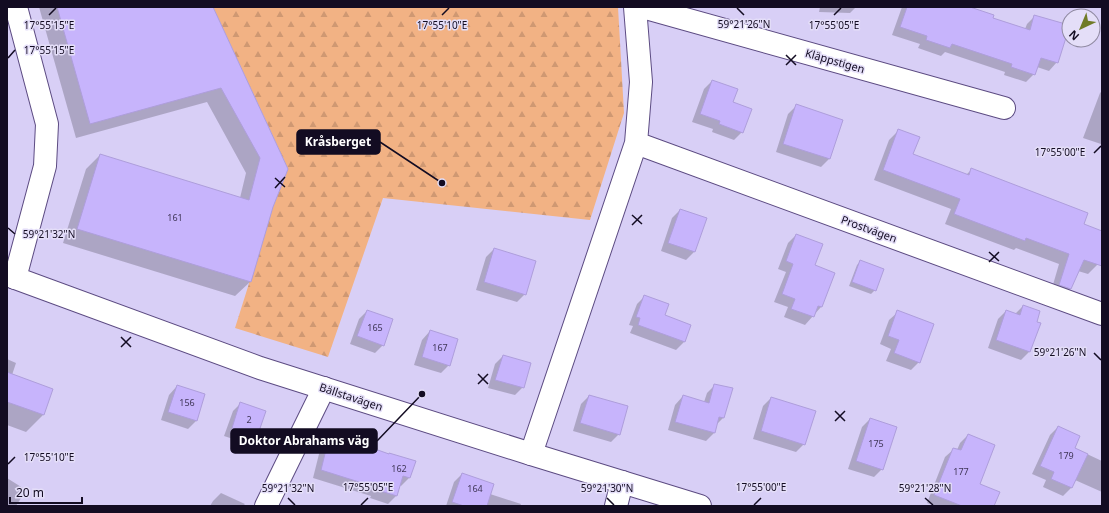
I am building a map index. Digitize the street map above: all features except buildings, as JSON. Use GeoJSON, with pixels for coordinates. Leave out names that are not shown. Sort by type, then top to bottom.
{"type":"FeatureCollection","features":[{"type":"Feature","properties":{"kind":"street"},"geometry":{"type":"LineString","coordinates":[[11,276],[44,166],[47,124],[16,7]]}},
{"type":"Feature","properties":{"kind":"street"},"geometry":{"type":"LineString","coordinates":[[530,454],[636,143],[641,82],[635,7]]}},
{"type":"Feature","properties":{"kind":"street","name":"Kläppstigen"},"geometry":{"type":"LineString","coordinates":[[642,7],[1004,108]]}},
{"type":"Feature","properties":{"kind":"street","name":"Prostvägen"},"geometry":{"type":"LineString","coordinates":[[636,143],[1102,314]]}},
{"type":"Feature","properties":{"kind":"street","name":"Bällstavägen"},"geometry":{"type":"LineString","coordinates":[[11,276],[260,368],[530,454],[700,506]]}},
{"type":"Feature","properties":{"kind":"street"},"geometry":{"type":"LineString","coordinates":[[266,506],[324,388]]}},
{"type":"Feature","properties":{"kind":"street"},"geometry":{"type":"LineString","coordinates":[[616,506],[622,482]]}},
{"type":"Feature","properties":{"kind":"green space"},"geometry":{"type":"Polygon","coordinates":[[[213,7],[618,7],[624,113],[590,220],[383,198],[328,357],[235,328],[273,207],[288,169],[213,7]]]}},
{"type":"Feature","properties":{"kind":"place","name":"Kråsberget"},"geometry":{"type":"Point","coordinates":[442,183]}},
{"type":"Feature","properties":{"kind":"place","name":"Doktor Abrahams väg"},"geometry":{"type":"Point","coordinates":[422,394]}}]}
